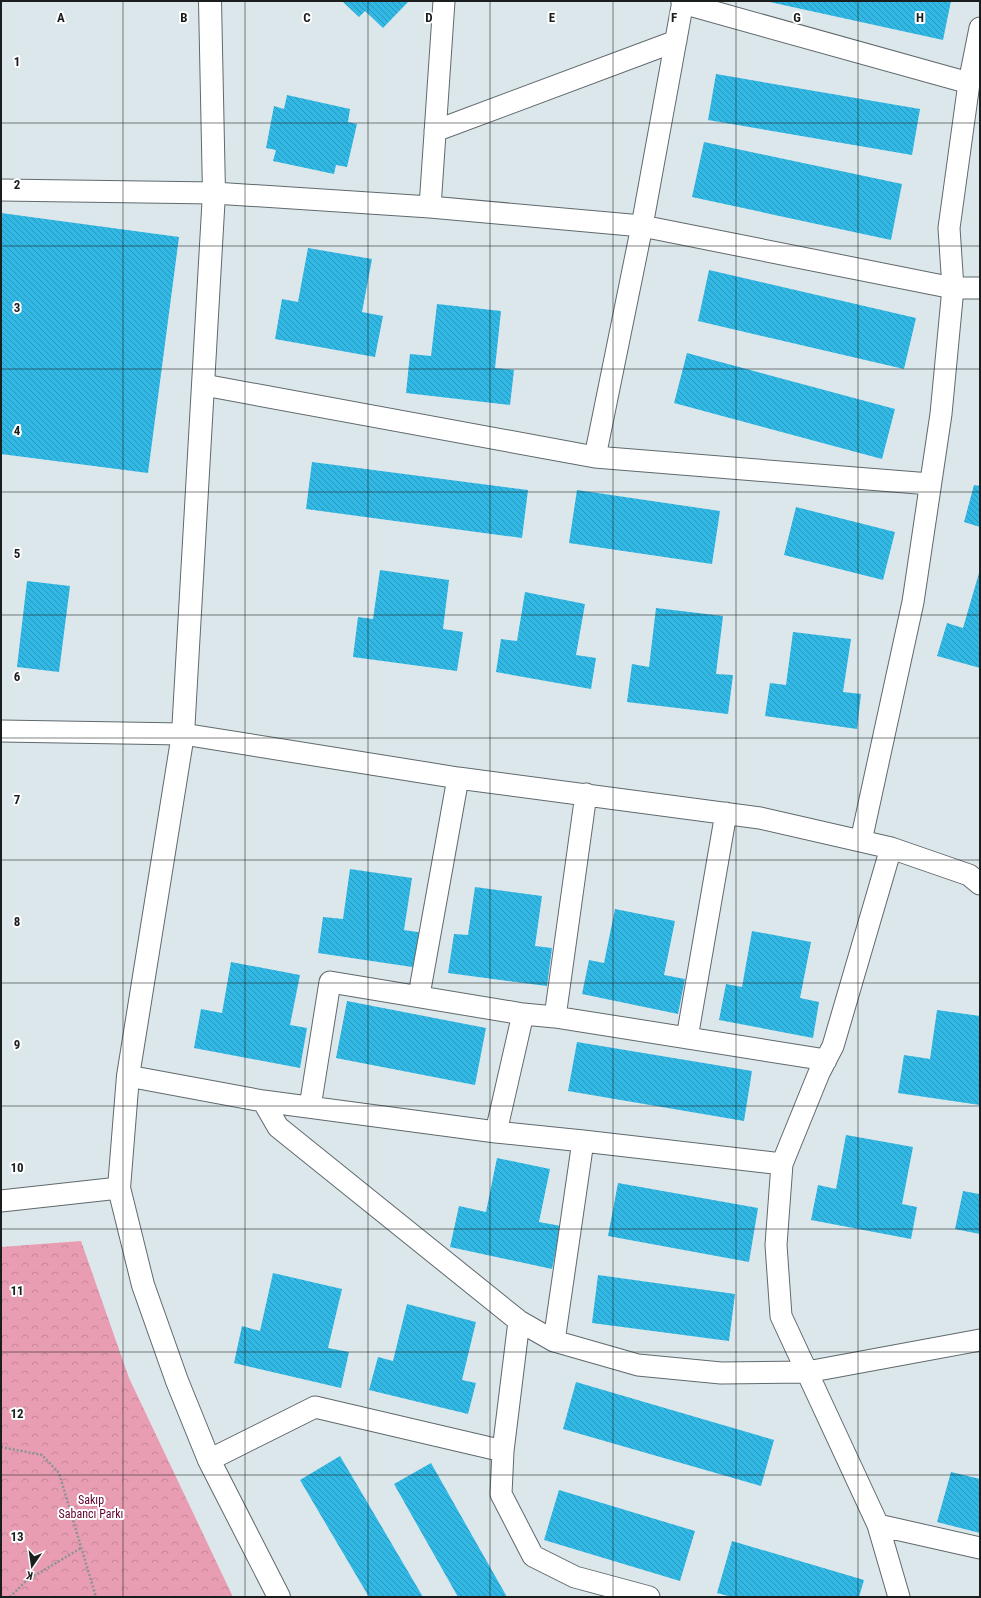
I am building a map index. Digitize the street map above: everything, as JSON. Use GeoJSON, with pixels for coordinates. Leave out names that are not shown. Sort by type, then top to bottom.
{"type":"FeatureCollection","features":[{"type":"Feature","properties":{"kind":"street"},"geometry":{"type":"LineString","coordinates":[[210,1],[214,193],[183,734],[128,1076],[119,1188],[143,1285],[177,1381],[208,1460],[279,1597]]}},
{"type":"Feature","properties":{"kind":"street"},"geometry":{"type":"LineString","coordinates":[[430,207],[444,1]]}},
{"type":"Feature","properties":{"kind":"street"},"geometry":{"type":"LineString","coordinates":[[595,457],[642,226],[682,2],[969,83]]}},
{"type":"Feature","properties":{"kind":"street"},"geometry":{"type":"LineString","coordinates":[[861,841],[913,602],[942,414],[953,288],[949,228],[969,83],[980,31]]}},
{"type":"Feature","properties":{"kind":"street"},"geometry":{"type":"LineString","coordinates":[[435,131],[676,41]]}},
{"type":"Feature","properties":{"kind":"street"},"geometry":{"type":"LineString","coordinates":[[1,190],[214,193],[430,207],[642,226],[953,288],[980,288]]}},
{"type":"Feature","properties":{"kind":"street"},"geometry":{"type":"LineString","coordinates":[[204,385],[595,457],[930,484]]}},
{"type":"Feature","properties":{"kind":"street"},"geometry":{"type":"LineString","coordinates":[[1,732],[183,734],[458,778],[760,818],[891,848],[969,874],[980,884]]}},
{"type":"Feature","properties":{"kind":"street"},"geometry":{"type":"LineString","coordinates":[[419,995],[458,778]]}},
{"type":"Feature","properties":{"kind":"street"},"geometry":{"type":"LineString","coordinates":[[555,1017],[586,794]]}},
{"type":"Feature","properties":{"kind":"street"},"geometry":{"type":"LineString","coordinates":[[687,1038],[726,813]]}},
{"type":"Feature","properties":{"kind":"street"},"geometry":{"type":"LineString","coordinates":[[891,848],[833,1046],[819,1073],[782,1164],[776,1245],[781,1316],[878,1525],[899,1597]]}},
{"type":"Feature","properties":{"kind":"street"},"geometry":{"type":"LineString","coordinates":[[310,1108],[330,982],[419,995],[523,1014],[555,1017],[826,1060]]}},
{"type":"Feature","properties":{"kind":"street"},"geometry":{"type":"LineString","coordinates":[[496,1132],[523,1014]]}},
{"type":"Feature","properties":{"kind":"street"},"geometry":{"type":"LineString","coordinates":[[128,1076],[263,1101],[310,1108],[496,1132],[782,1164]]}},
{"type":"Feature","properties":{"kind":"street"},"geometry":{"type":"LineString","coordinates":[[263,1101],[278,1126],[519,1321],[554,1341],[638,1365],[721,1373],[806,1372],[980,1340]]}},
{"type":"Feature","properties":{"kind":"street"},"geometry":{"type":"LineString","coordinates":[[554,1341],[583,1141]]}},
{"type":"Feature","properties":{"kind":"street"},"geometry":{"type":"LineString","coordinates":[[1,1201],[119,1188]]}},
{"type":"Feature","properties":{"kind":"street"},"geometry":{"type":"LineString","coordinates":[[519,1321],[503,1451],[501,1494],[533,1556],[575,1577],[649,1597]]}},
{"type":"Feature","properties":{"kind":"street"},"geometry":{"type":"LineString","coordinates":[[208,1460],[315,1407],[503,1451]]}},
{"type":"Feature","properties":{"kind":"street"},"geometry":{"type":"LineString","coordinates":[[878,1525],[980,1548]]}},
{"type":"Feature","properties":{"kind":"path"},"geometry":{"type":"LineString","coordinates":[[1,1447],[42,1455],[59,1473],[96,1597]]}},
{"type":"Feature","properties":{"kind":"path"},"geometry":{"type":"LineString","coordinates":[[10,1597],[26,1581],[81,1548]]}},
{"type":"Feature","properties":{"kind":"green space","name":"Sakıp Sabancı Parkı"},"geometry":{"type":"Polygon","coordinates":[[[81,1241],[129,1378],[233,1597],[1,1597],[1,1247],[81,1241]]]}},
{"type":"Feature","properties":{"kind":"building"},"geometry":{"type":"Polygon","coordinates":[[[342,1],[409,1],[383,28],[365,11],[359,17],[342,1]]]}},
{"type":"Feature","properties":{"kind":"building"},"geometry":{"type":"Polygon","coordinates":[[[765,1],[951,1],[943,40],[765,1]]]}},
{"type":"Feature","properties":{"kind":"building"},"geometry":{"type":"Polygon","coordinates":[[[716,74],[920,109],[912,155],[708,120],[716,74]]]}},
{"type":"Feature","properties":{"kind":"building"},"geometry":{"type":"Polygon","coordinates":[[[287,95],[350,109],[348,122],[357,124],[347,167],[336,165],[334,174],[273,161],[276,150],[266,148],[274,106],[284,109],[287,95]]]}},
{"type":"Feature","properties":{"kind":"building"},"geometry":{"type":"Polygon","coordinates":[[[704,142],[902,184],[891,240],[692,197],[704,142]]]}},
{"type":"Feature","properties":{"kind":"building"},"geometry":{"type":"Polygon","coordinates":[[[1,213],[179,237],[148,473],[1,454],[1,213]]]}},
{"type":"Feature","properties":{"kind":"building"},"geometry":{"type":"Polygon","coordinates":[[[308,248],[372,259],[362,312],[383,316],[375,357],[275,339],[282,299],[298,302],[308,248]]]}},
{"type":"Feature","properties":{"kind":"building"},"geometry":{"type":"Polygon","coordinates":[[[709,270],[916,318],[904,369],[698,321],[709,270]]]}},
{"type":"Feature","properties":{"kind":"building"},"geometry":{"type":"Polygon","coordinates":[[[437,304],[501,311],[495,368],[514,370],[510,405],[406,393],[410,354],[431,356],[437,304]]]}},
{"type":"Feature","properties":{"kind":"building"},"geometry":{"type":"Polygon","coordinates":[[[687,353],[895,409],[882,459],[674,403],[687,353]]]}},
{"type":"Feature","properties":{"kind":"building"},"geometry":{"type":"Polygon","coordinates":[[[312,462],[528,490],[522,538],[306,509],[312,462]]]}},
{"type":"Feature","properties":{"kind":"building"},"geometry":{"type":"Polygon","coordinates":[[[974,485],[980,486],[980,527],[964,522],[974,485]]]}},
{"type":"Feature","properties":{"kind":"building"},"geometry":{"type":"Polygon","coordinates":[[[577,490],[720,511],[712,564],[569,543],[577,490]]]}},
{"type":"Feature","properties":{"kind":"building"},"geometry":{"type":"Polygon","coordinates":[[[796,507],[895,532],[883,580],[784,555],[796,507]]]}},
{"type":"Feature","properties":{"kind":"building"},"geometry":{"type":"Polygon","coordinates":[[[380,570],[449,580],[443,629],[463,632],[457,671],[353,657],[358,617],[373,619],[380,570]]]}},
{"type":"Feature","properties":{"kind":"building"},"geometry":{"type":"Polygon","coordinates":[[[979,573],[980,668],[937,656],[947,623],[963,628],[979,573]]]}},
{"type":"Feature","properties":{"kind":"building"},"geometry":{"type":"Polygon","coordinates":[[[27,581],[70,586],[59,672],[17,667],[27,581]]]}},
{"type":"Feature","properties":{"kind":"building"},"geometry":{"type":"Polygon","coordinates":[[[525,592],[585,604],[576,655],[596,658],[591,689],[496,672],[501,639],[517,641],[525,592]]]}},
{"type":"Feature","properties":{"kind":"building"},"geometry":{"type":"Polygon","coordinates":[[[656,608],[723,616],[716,674],[733,675],[728,714],[627,702],[632,664],[649,667],[656,608]]]}},
{"type":"Feature","properties":{"kind":"building"},"geometry":{"type":"Polygon","coordinates":[[[793,632],[851,639],[843,692],[861,694],[857,729],[765,716],[770,683],[786,685],[793,632]]]}},
{"type":"Feature","properties":{"kind":"building"},"geometry":{"type":"Polygon","coordinates":[[[350,869],[412,878],[404,930],[424,933],[419,968],[318,953],[323,917],[343,919],[350,869]]]}},
{"type":"Feature","properties":{"kind":"building"},"geometry":{"type":"Polygon","coordinates":[[[475,887],[542,896],[535,946],[552,948],[547,986],[448,973],[454,934],[468,935],[475,887]]]}},
{"type":"Feature","properties":{"kind":"building"},"geometry":{"type":"Polygon","coordinates":[[[615,909],[675,921],[664,975],[685,979],[678,1014],[582,994],[589,960],[604,963],[615,909]]]}},
{"type":"Feature","properties":{"kind":"building"},"geometry":{"type":"Polygon","coordinates":[[[752,931],[811,942],[800,998],[819,1002],[813,1038],[719,1020],[726,984],[742,987],[752,931]]]}},
{"type":"Feature","properties":{"kind":"building"},"geometry":{"type":"Polygon","coordinates":[[[231,962],[300,975],[290,1025],[307,1028],[300,1068],[194,1048],[201,1009],[222,1013],[231,962]]]}},
{"type":"Feature","properties":{"kind":"building"},"geometry":{"type":"Polygon","coordinates":[[[347,1001],[486,1028],[475,1085],[336,1058],[347,1001]]]}},
{"type":"Feature","properties":{"kind":"building"},"geometry":{"type":"Polygon","coordinates":[[[937,1010],[980,1016],[980,1105],[898,1093],[904,1055],[930,1059],[937,1010]]]}},
{"type":"Feature","properties":{"kind":"building"},"geometry":{"type":"Polygon","coordinates":[[[577,1042],[752,1071],[744,1121],[568,1091],[577,1042]]]}},
{"type":"Feature","properties":{"kind":"building"},"geometry":{"type":"Polygon","coordinates":[[[846,1135],[913,1147],[902,1204],[917,1207],[911,1239],[811,1220],[818,1185],[836,1189],[846,1135]]]}},
{"type":"Feature","properties":{"kind":"building"},"geometry":{"type":"Polygon","coordinates":[[[497,1158],[550,1169],[539,1222],[561,1226],[552,1269],[450,1247],[459,1206],[486,1212],[497,1158]]]}},
{"type":"Feature","properties":{"kind":"building"},"geometry":{"type":"Polygon","coordinates":[[[618,1183],[758,1208],[749,1262],[608,1236],[618,1183]]]}},
{"type":"Feature","properties":{"kind":"building"},"geometry":{"type":"Polygon","coordinates":[[[963,1191],[979,1194],[980,1191],[980,1234],[955,1229],[963,1191]]]}},
{"type":"Feature","properties":{"kind":"building"},"geometry":{"type":"Polygon","coordinates":[[[273,1273],[342,1289],[328,1348],[349,1352],[341,1388],[234,1363],[242,1326],[260,1331],[273,1273]]]}},
{"type":"Feature","properties":{"kind":"building"},"geometry":{"type":"Polygon","coordinates":[[[598,1275],[735,1294],[729,1341],[592,1323],[598,1275]]]}},
{"type":"Feature","properties":{"kind":"building"},"geometry":{"type":"Polygon","coordinates":[[[407,1304],[476,1322],[462,1380],[476,1383],[468,1414],[369,1390],[378,1357],[393,1361],[407,1304]]]}},
{"type":"Feature","properties":{"kind":"building"},"geometry":{"type":"Polygon","coordinates":[[[576,1382],[774,1440],[761,1486],[563,1429],[576,1382]]]}},
{"type":"Feature","properties":{"kind":"building"},"geometry":{"type":"Polygon","coordinates":[[[340,1456],[423,1597],[369,1597],[300,1480],[340,1456]]]}},
{"type":"Feature","properties":{"kind":"building"},"geometry":{"type":"Polygon","coordinates":[[[431,1463],[507,1597],[458,1597],[394,1484],[431,1463]]]}},
{"type":"Feature","properties":{"kind":"building"},"geometry":{"type":"Polygon","coordinates":[[[951,1472],[980,1479],[980,1533],[937,1522],[951,1472]]]}},
{"type":"Feature","properties":{"kind":"building"},"geometry":{"type":"Polygon","coordinates":[[[559,1490],[695,1531],[680,1581],[544,1540],[559,1490]]]}},
{"type":"Feature","properties":{"kind":"building"},"geometry":{"type":"Polygon","coordinates":[[[732,1541],[864,1580],[859,1597],[732,1597],[717,1593],[732,1541]]]}}]}
